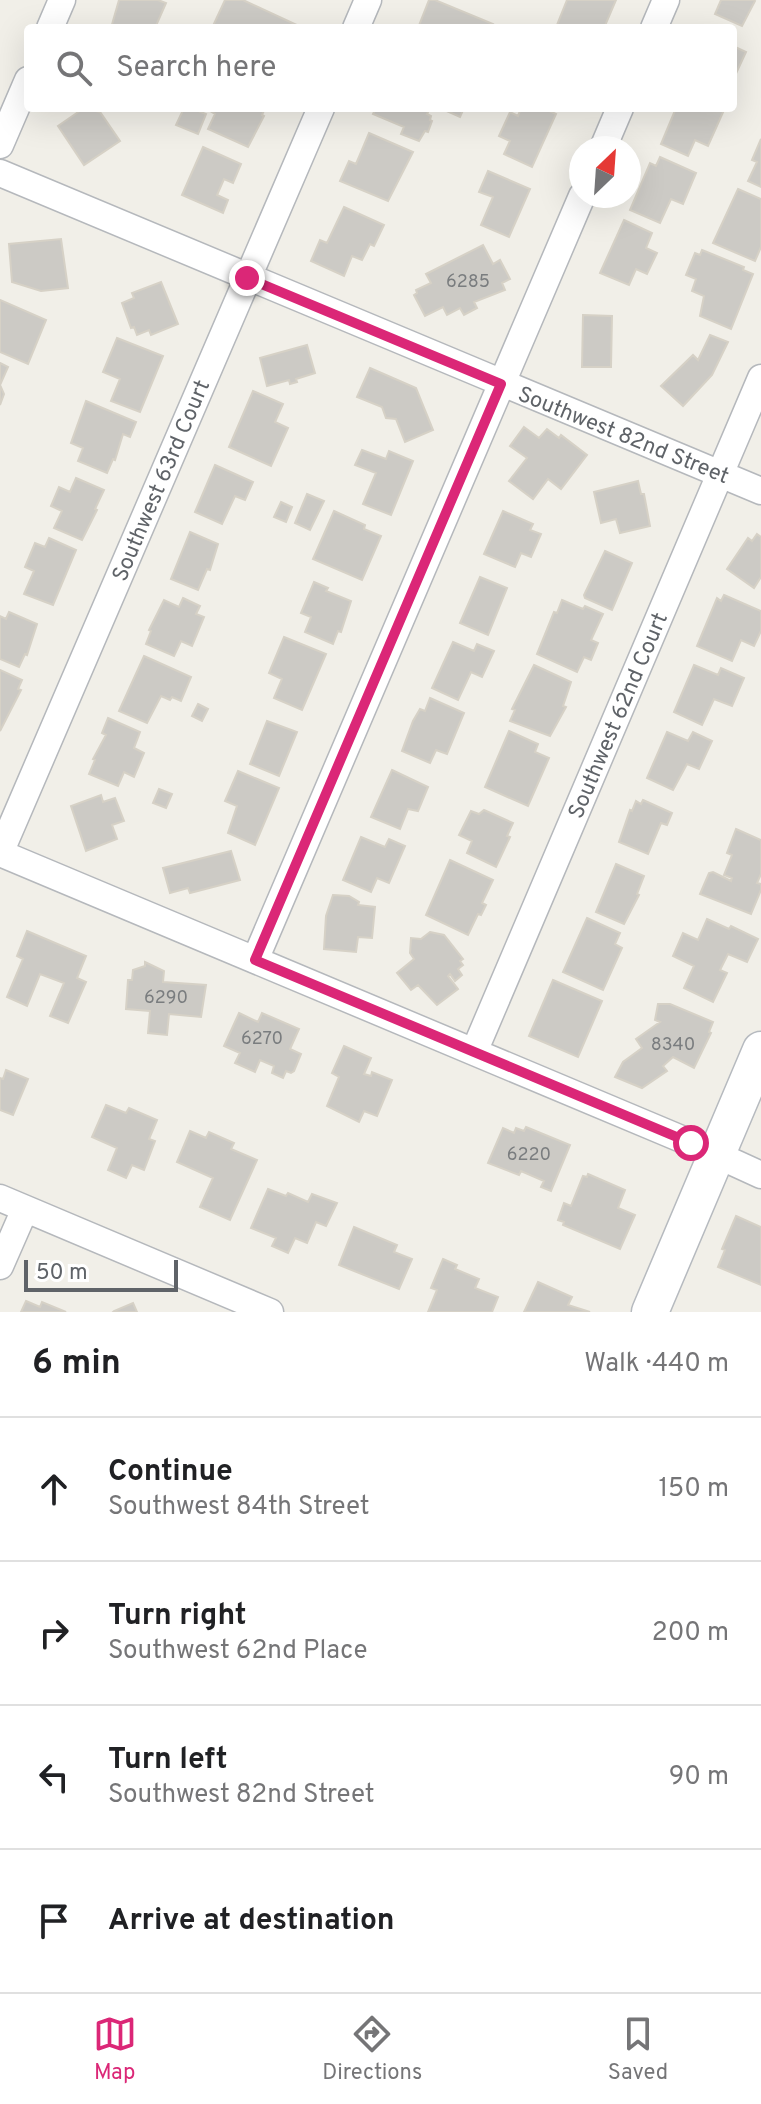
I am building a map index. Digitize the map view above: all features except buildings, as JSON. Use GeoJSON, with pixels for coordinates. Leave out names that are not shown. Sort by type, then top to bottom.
{"type":"FeatureCollection","features":[{"type":"Feature","properties":{"kind":"street"},"geometry":{"type":"LineString","coordinates":[[52,24],[62,0]]}},
{"type":"Feature","properties":{"kind":"street"},"geometry":{"type":"LineString","coordinates":[[358,24],[368,0]]}},
{"type":"Feature","properties":{"kind":"street"},"geometry":{"type":"LineString","coordinates":[[656,24],[666,0]]}},
{"type":"Feature","properties":{"kind":"street"},"geometry":{"type":"LineString","coordinates":[[0,145],[24,89]]}},
{"type":"Feature","properties":{"kind":"street","name":"Southwest 63rd Court"},"geometry":{"type":"LineString","coordinates":[[0,853],[319,112]]}},
{"type":"Feature","properties":{"kind":"street"},"geometry":{"type":"LineString","coordinates":[[608,136],[618,112]]}},
{"type":"Feature","properties":{"kind":"street","name":"Southwest 82nd Street"},"geometry":{"type":"LineString","coordinates":[[0,173],[761,491]]}},
{"type":"Feature","properties":{"kind":"street"},"geometry":{"type":"LineString","coordinates":[[255,960],[577,208]]}},
{"type":"Feature","properties":{"kind":"street","name":"Southwest 62nd Court"},"geometry":{"type":"LineString","coordinates":[[474,1052],[761,378]]}},
{"type":"Feature","properties":{"kind":"street"},"geometry":{"type":"LineString","coordinates":[[0,853],[761,1175]]}},
{"type":"Feature","properties":{"kind":"street"},"geometry":{"type":"LineString","coordinates":[[650,1312],[761,1050]]}},
{"type":"Feature","properties":{"kind":"street"},"geometry":{"type":"LineString","coordinates":[[0,1198],[270,1312]]}},
{"type":"Feature","properties":{"kind":"street"},"geometry":{"type":"LineString","coordinates":[[0,1266],[25,1209]]}},
{"type":"Feature","properties":{"kind":"route"},"geometry":{"type":"LineString","coordinates":[[247,278],[501,384],[255,960],[691,1143]]}}]}
